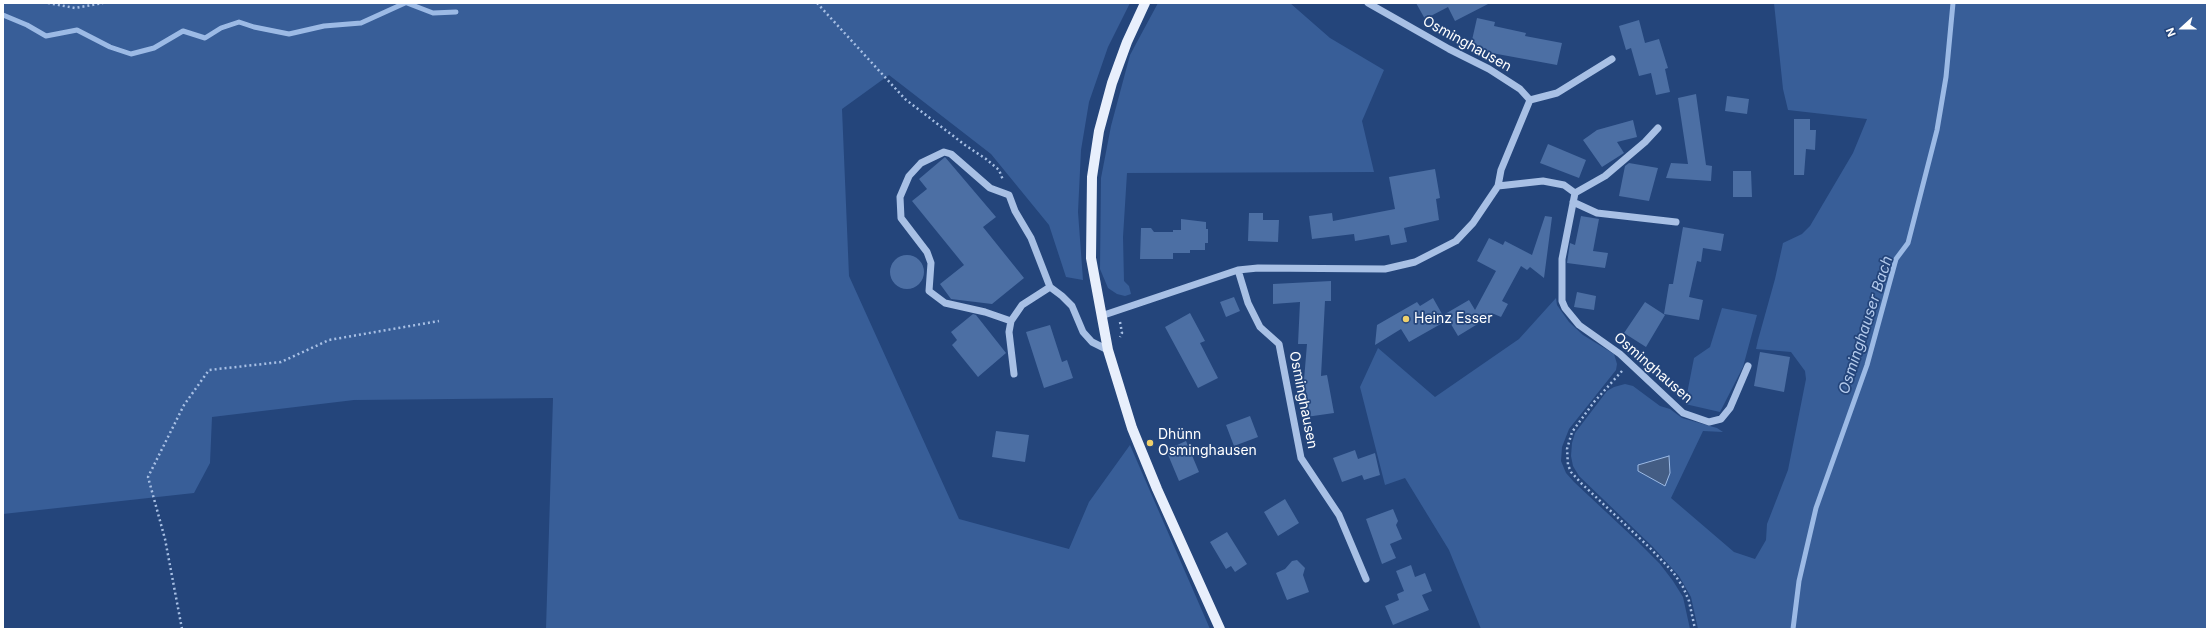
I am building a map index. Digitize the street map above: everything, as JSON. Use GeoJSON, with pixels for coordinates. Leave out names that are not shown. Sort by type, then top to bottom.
{"type":"FeatureCollection","features":[{"type":"Feature","properties":{"kind":"main road"},"geometry":{"type":"LineString","coordinates":[[1146,3],[1127,42],[1112,83],[1095,152],[1092,177],[1090,240],[1091,258],[1108,350],[1132,428],[1157,489],[1220,629]]}},
{"type":"Feature","properties":{"kind":"street","name":"Osminghausen"},"geometry":{"type":"LineString","coordinates":[[1368,3],[1449,50],[1489,69],[1520,89],[1530,100]]}},
{"type":"Feature","properties":{"kind":"street"},"geometry":{"type":"LineString","coordinates":[[1101,316],[1238,270],[1258,268],[1385,269],[1415,262],[1456,241],[1473,223],[1498,186],[1500,170],[1530,100],[1557,93],[1612,59]]}},
{"type":"Feature","properties":{"kind":"street"},"geometry":{"type":"LineString","coordinates":[[1498,186],[1543,181],[1564,185],[1575,193],[1605,176],[1645,142],[1658,128]]}},
{"type":"Feature","properties":{"kind":"street"},"geometry":{"type":"LineString","coordinates":[[1011,321],[985,312],[957,307],[929,292],[931,263],[927,252],[901,218],[900,197],[909,176],[921,163],[944,152],[951,154],[959,159],[990,188],[1009,195],[1015,211],[1031,238],[1050,287],[1072,306],[1083,332],[1092,342],[1108,350]]}},
{"type":"Feature","properties":{"kind":"street","name":"Osminghausen"},"geometry":{"type":"LineString","coordinates":[[1575,193],[1562,259],[1562,301],[1564,308],[1570,316],[1588,332],[1630,363],[1683,413],[1709,422],[1716,421],[1726,415],[1748,366]]}},
{"type":"Feature","properties":{"kind":"street"},"geometry":{"type":"LineString","coordinates":[[1573,202],[1597,214],[1676,222]]}},
{"type":"Feature","properties":{"kind":"street","name":"Osminghausen"},"geometry":{"type":"LineString","coordinates":[[1238,270],[1248,304],[1260,327],[1279,344],[1301,458],[1339,515],[1366,579]]}},
{"type":"Feature","properties":{"kind":"street"},"geometry":{"type":"LineString","coordinates":[[1014,374],[1009,332],[1011,321],[1022,305],[1050,287]]}},
{"type":"Feature","properties":{"kind":"path"},"geometry":{"type":"LineString","coordinates":[[48,3],[75,8],[103,3]]}},
{"type":"Feature","properties":{"kind":"path"},"geometry":{"type":"LineString","coordinates":[[816,3],[906,99],[999,170],[1009,195]]}},
{"type":"Feature","properties":{"kind":"path"},"geometry":{"type":"LineString","coordinates":[[1118,311],[1122,333],[1119,339]]}},
{"type":"Feature","properties":{"kind":"path"},"geometry":{"type":"LineString","coordinates":[[182,629],[165,539],[148,477],[184,405],[208,370],[281,362],[328,340],[438,321]]}},
{"type":"Feature","properties":{"kind":"path"},"geometry":{"type":"LineString","coordinates":[[1630,363],[1594,402],[1572,432],[1567,449],[1568,461],[1571,472],[1581,483],[1650,548],[1673,572],[1689,601],[1696,629]]}},
{"type":"Feature","properties":{"kind":"shaded area"},"geometry":{"type":"Polygon","coordinates":[[[3,3],[1130,3],[1108,47],[1089,102],[1081,150],[1078,212],[1083,280],[1066,277],[1049,225],[991,154],[889,75],[842,109],[849,276],[959,519],[1069,549],[1089,502],[1130,445],[1210,629],[546,629],[553,398],[354,400],[212,417],[210,463],[194,493],[3,514],[3,3]]]}},
{"type":"Feature","properties":{"kind":"shaded area"},"geometry":{"type":"Polygon","coordinates":[[[1158,3],[1290,3],[1330,38],[1384,70],[1362,121],[1374,172],[1127,173],[1123,237],[1124,281],[1129,286],[1131,294],[1125,296],[1117,294],[1108,288],[1100,269],[1101,178],[1111,126],[1130,55],[1158,3]]]}},
{"type":"Feature","properties":{"kind":"shaded area"},"geometry":{"type":"Polygon","coordinates":[[[1774,3],[2207,3],[2207,629],[1698,629],[1691,597],[1679,576],[1653,547],[1579,476],[1573,466],[1571,456],[1572,443],[1575,433],[1607,391],[1625,384],[1633,386],[1660,406],[1670,409],[1682,418],[1717,428],[1723,432],[1703,431],[1671,498],[1734,552],[1755,559],[1766,540],[1767,524],[1788,470],[1806,379],[1805,371],[1791,352],[1756,349],[1758,340],[1775,279],[1783,243],[1802,234],[1810,226],[1853,153],[1867,119],[1788,110],[1783,89],[1774,3]]]}},
{"type":"Feature","properties":{"kind":"shaded area"},"geometry":{"type":"Polygon","coordinates":[[[1556,298],[1557,305],[1569,322],[1583,335],[1614,354],[1617,364],[1616,370],[1569,429],[1562,447],[1561,461],[1566,473],[1574,482],[1660,564],[1683,597],[1690,629],[1481,629],[1449,550],[1405,478],[1385,485],[1360,387],[1378,348],[1435,397],[1519,339],[1556,298]]]}},
{"type":"Feature","properties":{"kind":"shaded area"},"geometry":{"type":"Polygon","coordinates":[[[1722,308],[1757,315],[1743,367],[1720,412],[1685,404],[1694,358],[1710,347],[1722,308]]]}},
{"type":"Feature","properties":{"kind":"shaded area"},"geometry":{"type":"Polygon","coordinates":[[[1669,456],[1670,473],[1665,486],[1638,471],[1638,465],[1669,456]]]}},
{"type":"Feature","properties":{"kind":"building"},"geometry":{"type":"Polygon","coordinates":[[[1416,3],[1490,3],[1455,21],[1448,7],[1425,19],[1416,3]]]}},
{"type":"Feature","properties":{"kind":"building"},"geometry":{"type":"Polygon","coordinates":[[[1477,18],[1495,22],[1494,26],[1526,33],[1525,36],[1562,43],[1557,65],[1470,49],[1477,18]]]}},
{"type":"Feature","properties":{"kind":"building"},"geometry":{"type":"Polygon","coordinates":[[[1639,20],[1645,43],[1659,39],[1668,68],[1665,69],[1670,92],[1656,95],[1651,73],[1639,76],[1631,48],[1626,50],[1619,26],[1639,20]]]}},
{"type":"Feature","properties":{"kind":"building"},"geometry":{"type":"Polygon","coordinates":[[[1696,94],[1706,165],[1712,166],[1711,181],[1666,178],[1671,163],[1688,164],[1678,98],[1696,94]]]}},
{"type":"Feature","properties":{"kind":"building"},"geometry":{"type":"Polygon","coordinates":[[[1727,96],[1749,99],[1747,114],[1725,111],[1727,96]]]}},
{"type":"Feature","properties":{"kind":"building"},"geometry":{"type":"Polygon","coordinates":[[[1794,119],[1810,119],[1810,130],[1816,130],[1815,150],[1806,149],[1804,175],[1794,175],[1794,119]]]}},
{"type":"Feature","properties":{"kind":"building"},"geometry":{"type":"Polygon","coordinates":[[[1633,120],[1637,137],[1617,142],[1624,153],[1602,167],[1583,140],[1597,130],[1633,120]]]}},
{"type":"Feature","properties":{"kind":"building"},"geometry":{"type":"Polygon","coordinates":[[[1548,144],[1586,160],[1579,178],[1540,163],[1548,144]]]}},
{"type":"Feature","properties":{"kind":"building"},"geometry":{"type":"Polygon","coordinates":[[[945,157],[996,217],[983,227],[1024,278],[992,304],[951,299],[940,284],[964,265],[912,201],[927,189],[919,179],[945,157]]]}},
{"type":"Feature","properties":{"kind":"building"},"geometry":{"type":"Polygon","coordinates":[[[1629,163],[1658,168],[1649,201],[1619,196],[1625,166],[1629,163]]]}},
{"type":"Feature","properties":{"kind":"building"},"geometry":{"type":"Polygon","coordinates":[[[1435,169],[1440,198],[1436,199],[1439,220],[1404,228],[1407,242],[1391,245],[1389,235],[1355,241],[1354,234],[1312,239],[1309,216],[1332,213],[1333,221],[1395,209],[1389,177],[1435,169]]]}},
{"type":"Feature","properties":{"kind":"building"},"geometry":{"type":"Polygon","coordinates":[[[1733,171],[1751,171],[1752,197],[1733,197],[1733,171]]]}},
{"type":"Feature","properties":{"kind":"building"},"geometry":{"type":"Polygon","coordinates":[[[1249,213],[1263,213],[1263,220],[1279,220],[1278,242],[1248,241],[1249,213]]]}},
{"type":"Feature","properties":{"kind":"building"},"geometry":{"type":"Polygon","coordinates":[[[1545,216],[1552,217],[1544,278],[1530,267],[1527,270],[1521,266],[1502,301],[1508,304],[1501,317],[1494,314],[1458,336],[1445,314],[1469,300],[1475,310],[1496,271],[1477,261],[1489,238],[1503,245],[1505,241],[1532,255],[1545,216]]]}},
{"type":"Feature","properties":{"kind":"building"},"geometry":{"type":"Polygon","coordinates":[[[1581,216],[1599,219],[1593,251],[1608,253],[1605,268],[1567,263],[1570,243],[1575,245],[1581,216]]]}},
{"type":"Feature","properties":{"kind":"building"},"geometry":{"type":"Polygon","coordinates":[[[1181,219],[1206,222],[1206,229],[1208,229],[1208,243],[1205,243],[1205,250],[1190,250],[1190,253],[1173,253],[1173,259],[1140,259],[1141,228],[1151,228],[1154,232],[1173,232],[1173,230],[1181,230],[1181,219]]]}},
{"type":"Feature","properties":{"kind":"building"},"geometry":{"type":"Polygon","coordinates":[[[1683,227],[1724,234],[1721,251],[1703,248],[1701,262],[1697,261],[1689,297],[1703,300],[1699,320],[1664,314],[1669,284],[1673,284],[1683,227]]]}},
{"type":"Feature","properties":{"kind":"building"},"geometry":{"type":"Polygon","coordinates":[[[904,255],[910,255],[914,256],[921,262],[924,272],[923,279],[917,286],[910,289],[904,289],[900,288],[893,282],[890,275],[890,269],[891,265],[897,258],[904,255]]]}},
{"type":"Feature","properties":{"kind":"building"},"geometry":{"type":"Polygon","coordinates":[[[1331,281],[1331,301],[1325,301],[1321,376],[1327,375],[1334,413],[1306,417],[1304,404],[1308,403],[1304,380],[1307,344],[1298,344],[1300,302],[1273,304],[1273,284],[1331,281]]]}},
{"type":"Feature","properties":{"kind":"building"},"geometry":{"type":"Polygon","coordinates":[[[1577,292],[1596,296],[1594,310],[1574,307],[1577,292]]]}},
{"type":"Feature","properties":{"kind":"building"},"geometry":{"type":"Polygon","coordinates":[[[1234,297],[1240,311],[1226,317],[1220,302],[1234,297]]]}},
{"type":"Feature","properties":{"kind":"building","name":"Heinz Esser"},"geometry":{"type":"Polygon","coordinates":[[[1433,298],[1446,321],[1409,342],[1401,329],[1375,345],[1377,325],[1417,302],[1420,306],[1433,298]]]}},
{"type":"Feature","properties":{"kind":"building"},"geometry":{"type":"Polygon","coordinates":[[[1645,302],[1665,315],[1646,347],[1624,333],[1645,302]]]}},
{"type":"Feature","properties":{"kind":"building"},"geometry":{"type":"Polygon","coordinates":[[[1190,313],[1205,341],[1200,343],[1218,378],[1198,388],[1165,327],[1190,313]]]}},
{"type":"Feature","properties":{"kind":"building"},"geometry":{"type":"Polygon","coordinates":[[[973,314],[976,315],[1006,353],[978,377],[952,345],[957,340],[951,332],[973,314]]]}},
{"type":"Feature","properties":{"kind":"building"},"geometry":{"type":"Polygon","coordinates":[[[1050,325],[1062,362],[1067,360],[1073,378],[1044,388],[1026,332],[1050,325]]]}},
{"type":"Feature","properties":{"kind":"building"},"geometry":{"type":"Polygon","coordinates":[[[1760,352],[1790,357],[1784,392],[1754,386],[1760,352]]]}},
{"type":"Feature","properties":{"kind":"building"},"geometry":{"type":"Polygon","coordinates":[[[1250,416],[1258,437],[1234,446],[1226,425],[1250,416]]]}},
{"type":"Feature","properties":{"kind":"building"},"geometry":{"type":"Polygon","coordinates":[[[996,431],[1029,435],[1025,462],[992,457],[996,431]]]}},
{"type":"Feature","properties":{"kind":"building"},"geometry":{"type":"Polygon","coordinates":[[[1186,441],[1199,472],[1179,481],[1166,450],[1186,441]]]}},
{"type":"Feature","properties":{"kind":"building"},"geometry":{"type":"Polygon","coordinates":[[[1355,450],[1358,459],[1375,453],[1380,475],[1364,480],[1362,475],[1342,482],[1333,458],[1355,450]]]}},
{"type":"Feature","properties":{"kind":"building"},"geometry":{"type":"Polygon","coordinates":[[[1285,499],[1299,523],[1278,536],[1264,512],[1285,499]]]}},
{"type":"Feature","properties":{"kind":"building"},"geometry":{"type":"Polygon","coordinates":[[[1393,509],[1398,521],[1396,525],[1402,539],[1390,544],[1396,558],[1382,564],[1366,519],[1393,509]]]}},
{"type":"Feature","properties":{"kind":"building"},"geometry":{"type":"Polygon","coordinates":[[[1227,532],[1247,564],[1235,572],[1231,566],[1226,569],[1210,542],[1227,532]]]}},
{"type":"Feature","properties":{"kind":"building"},"geometry":{"type":"Polygon","coordinates":[[[1297,560],[1305,568],[1303,575],[1309,592],[1287,600],[1276,573],[1285,569],[1292,561],[1297,560]]]}},
{"type":"Feature","properties":{"kind":"building"},"geometry":{"type":"Polygon","coordinates":[[[1411,565],[1415,577],[1425,573],[1432,591],[1422,595],[1429,610],[1393,625],[1385,606],[1399,600],[1397,594],[1404,591],[1396,571],[1411,565]]]}},
{"type":"Feature","properties":{"kind":"waterway"},"geometry":{"type":"LineString","coordinates":[[3,15],[27,25],[46,36],[77,30],[110,47],[131,54],[154,48],[183,31],[205,38],[221,28],[239,22],[254,27],[289,34],[324,26],[361,23],[405,3]]}},
{"type":"Feature","properties":{"kind":"waterway"},"geometry":{"type":"LineString","coordinates":[[407,3],[433,13],[456,12]]}},
{"type":"Feature","properties":{"kind":"waterway","name":"Osminghauser Bach"},"geometry":{"type":"LineString","coordinates":[[1793,629],[1799,581],[1816,508],[1867,365],[1896,259],[1908,243],[1937,130],[1946,77],[1953,3]]}},
{"type":"Feature","properties":{"kind":"place","name":"Heinz Esser"},"geometry":{"type":"Point","coordinates":[1406,319]}},
{"type":"Feature","properties":{"kind":"place","name":"Dhünn Osminghausen"},"geometry":{"type":"Point","coordinates":[1150,443]}}]}
